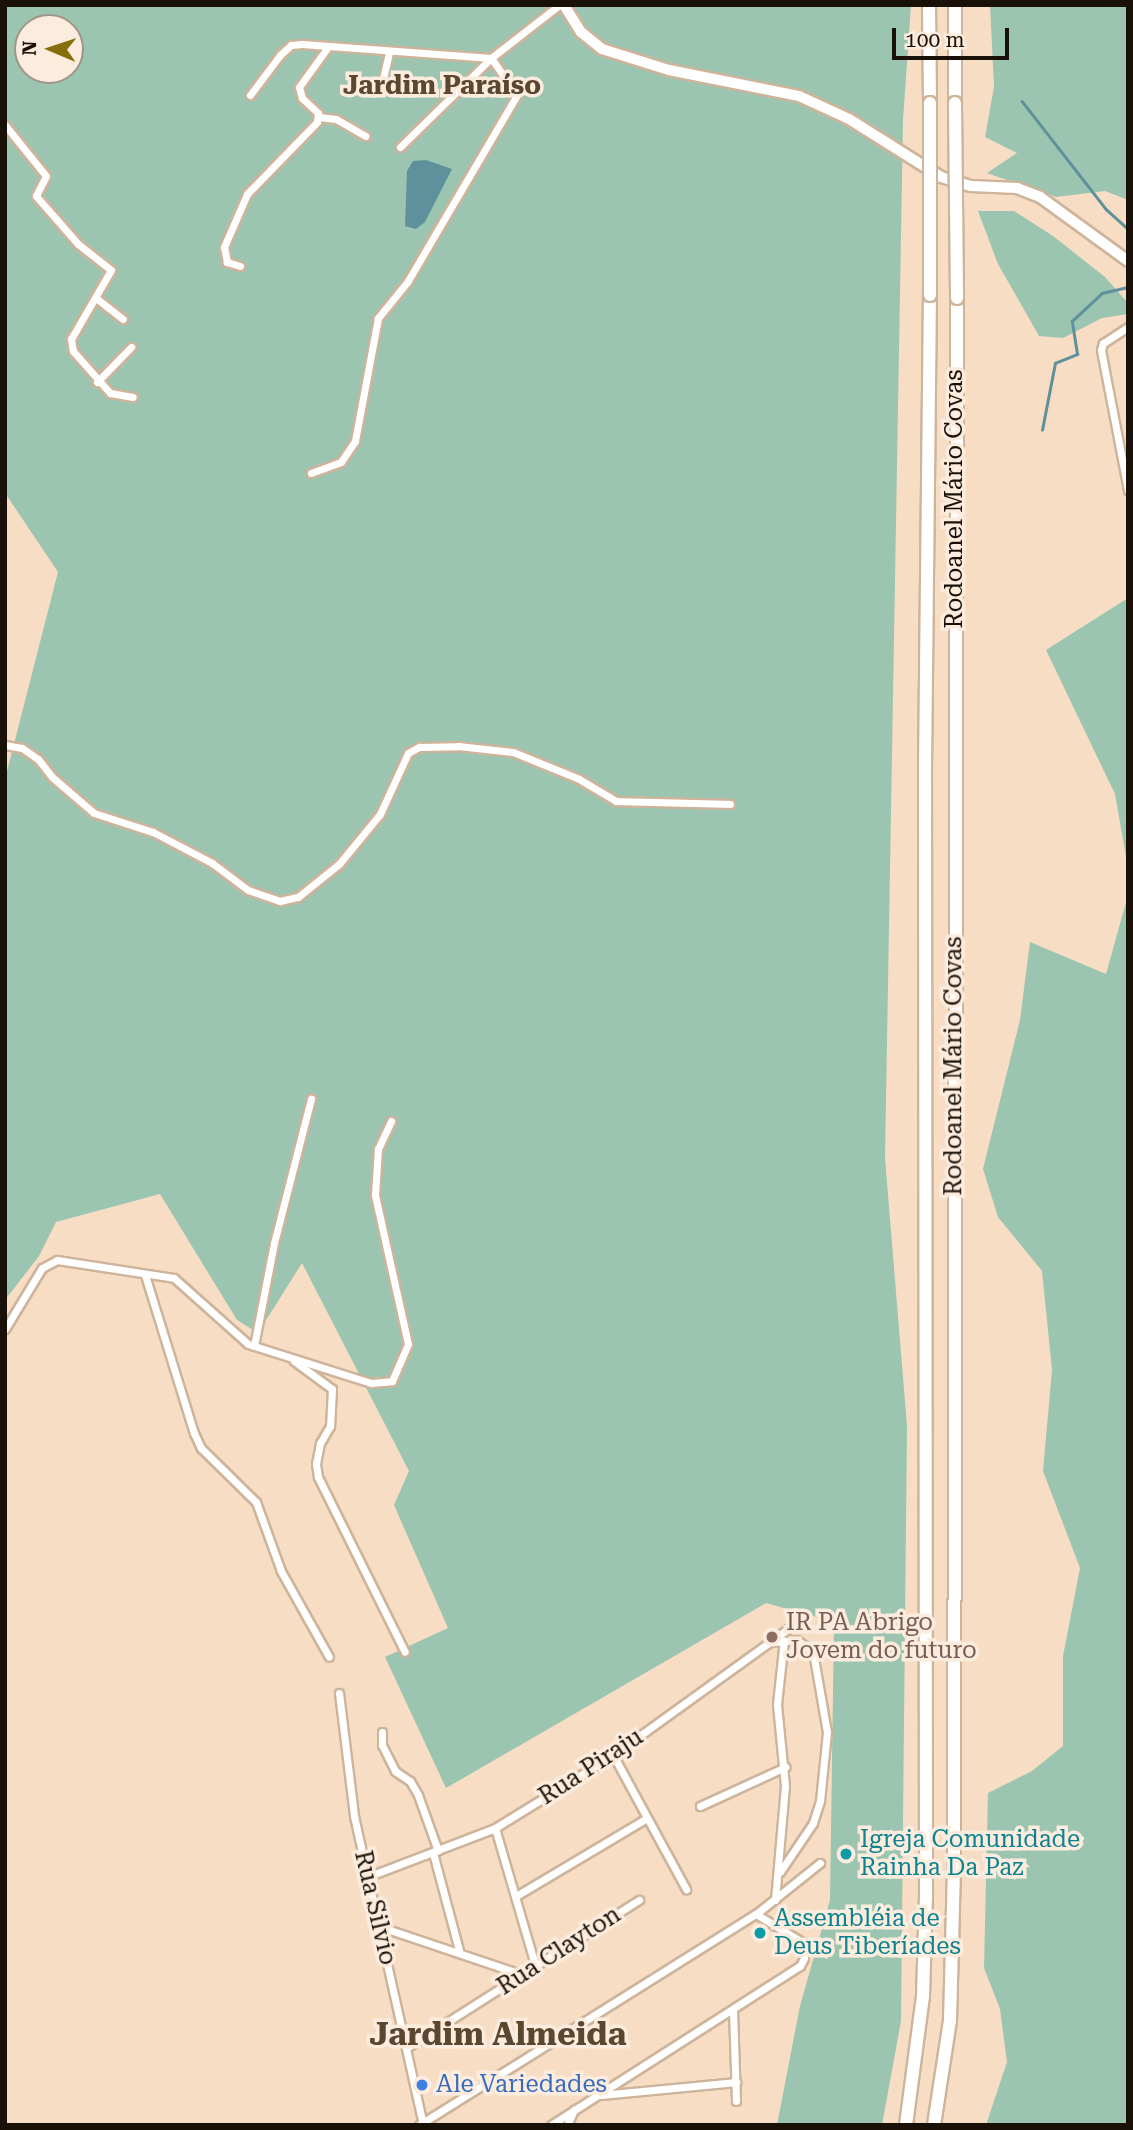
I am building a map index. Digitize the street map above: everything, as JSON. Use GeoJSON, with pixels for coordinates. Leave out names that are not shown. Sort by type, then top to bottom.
{"type":"FeatureCollection","features":[{"type":"Feature","properties":{"kind":"highway","name":"Rodoanel Mário Covas"},"geometry":{"type":"LineString","coordinates":[[906,2125],[923,1996],[926,1896],[925,769],[930,295],[929,5]]}},
{"type":"Feature","properties":{"kind":"highway","name":"Rodoanel Mário Covas"},"geometry":{"type":"LineString","coordinates":[[934,2125],[950,2021],[954,1870],[957,298],[955,5]]}},
{"type":"Feature","properties":{"kind":"main road"},"geometry":{"type":"LineString","coordinates":[[561,5],[581,32],[602,49],[669,70],[799,96],[849,119],[941,177],[971,186],[1017,188],[1040,197],[1128,261]]}},
{"type":"Feature","properties":{"kind":"street"},"geometry":{"type":"LineString","coordinates":[[400,147],[491,58],[561,5]]}},
{"type":"Feature","properties":{"kind":"street"},"geometry":{"type":"LineString","coordinates":[[250,95],[292,45],[491,58],[510,81],[516,102],[467,175],[408,281],[379,318],[355,441],[341,462],[311,473]]}},
{"type":"Feature","properties":{"kind":"street"},"geometry":{"type":"LineString","coordinates":[[328,47],[299,87],[302,98],[319,117],[335,119],[365,136]]}},
{"type":"Feature","properties":{"kind":"street"},"geometry":{"type":"LineString","coordinates":[[382,83],[389,52]]}},
{"type":"Feature","properties":{"kind":"street"},"geometry":{"type":"LineString","coordinates":[[240,266],[226,262],[223,253],[243,203],[319,117]]}},
{"type":"Feature","properties":{"kind":"street"},"geometry":{"type":"LineString","coordinates":[[5,125],[46,176],[36,196],[78,244],[111,268],[71,345],[97,382],[110,393],[133,397]]}},
{"type":"Feature","properties":{"kind":"street"},"geometry":{"type":"LineString","coordinates":[[96,298],[123,319]]}},
{"type":"Feature","properties":{"kind":"street"},"geometry":{"type":"LineString","coordinates":[[1128,327],[1103,343],[1101,350],[1128,490]]}},
{"type":"Feature","properties":{"kind":"street"},"geometry":{"type":"LineString","coordinates":[[97,382],[131,347]]}},
{"type":"Feature","properties":{"kind":"street"},"geometry":{"type":"LineString","coordinates":[[5,746],[22,748],[38,758],[52,777],[94,813],[153,832],[212,863],[248,890],[280,901],[298,897],[339,864],[380,814],[408,753],[419,747],[458,746],[513,752],[579,779],[616,801],[730,804]]}},
{"type":"Feature","properties":{"kind":"street"},"geometry":{"type":"LineString","coordinates":[[254,1346],[274,1244],[311,1099]]}},
{"type":"Feature","properties":{"kind":"street"},"geometry":{"type":"LineString","coordinates":[[5,1329],[42,1268],[50,1262],[145,1275],[184,1284],[236,1336],[254,1346],[384,1384],[392,1381],[405,1359],[406,1325],[375,1195],[378,1149],[391,1121]]}},
{"type":"Feature","properties":{"kind":"street"},"geometry":{"type":"LineString","coordinates":[[145,1275],[201,1448],[256,1502],[281,1571],[329,1657]]}},
{"type":"Feature","properties":{"kind":"street"},"geometry":{"type":"LineString","coordinates":[[292,1359],[332,1389],[330,1426],[320,1443],[316,1464],[318,1477],[405,1652]]}},
{"type":"Feature","properties":{"kind":"street","name":"Rua Piraju"},"geometry":{"type":"LineString","coordinates":[[367,1877],[495,1828],[613,1755],[796,1623]]}},
{"type":"Feature","properties":{"kind":"street"},"geometry":{"type":"LineString","coordinates":[[775,1901],[780,1872],[785,1768],[777,1704],[784,1640]]}},
{"type":"Feature","properties":{"kind":"street"},"geometry":{"type":"LineString","coordinates":[[771,1642],[797,1640],[813,1652],[827,1732],[820,1801],[813,1823],[780,1872]]}},
{"type":"Feature","properties":{"kind":"street","name":"Rua Silvio"},"geometry":{"type":"LineString","coordinates":[[339,1693],[367,1877],[408,2046],[421,2123]]}},
{"type":"Feature","properties":{"kind":"street"},"geometry":{"type":"LineString","coordinates":[[382,1732],[382,1745],[395,1771],[410,1781],[418,1795],[436,1852],[459,1950]]}},
{"type":"Feature","properties":{"kind":"street"},"geometry":{"type":"LineString","coordinates":[[613,1755],[645,1819],[686,1889]]}},
{"type":"Feature","properties":{"kind":"street"},"geometry":{"type":"LineString","coordinates":[[700,1806],[785,1768]]}},
{"type":"Feature","properties":{"kind":"street"},"geometry":{"type":"LineString","coordinates":[[516,1896],[645,1819]]}},
{"type":"Feature","properties":{"kind":"street"},"geometry":{"type":"LineString","coordinates":[[495,1828],[536,1968]]}},
{"type":"Feature","properties":{"kind":"street"},"geometry":{"type":"LineString","coordinates":[[421,2123],[756,1914],[820,1863]]}},
{"type":"Feature","properties":{"kind":"street","name":"Rua Clayton"},"geometry":{"type":"LineString","coordinates":[[408,2046],[536,1968],[639,1900]]}},
{"type":"Feature","properties":{"kind":"street"},"geometry":{"type":"LineString","coordinates":[[551,2125],[790,1974],[804,1958],[802,1942],[756,1914]]}},
{"type":"Feature","properties":{"kind":"street"},"geometry":{"type":"LineString","coordinates":[[378,1926],[459,1950],[524,1975]]}},
{"type":"Feature","properties":{"kind":"street"},"geometry":{"type":"LineString","coordinates":[[733,2010],[736,2101]]}},
{"type":"Feature","properties":{"kind":"street"},"geometry":{"type":"LineString","coordinates":[[600,2095],[736,2082]]}},
{"type":"Feature","properties":{"kind":"street"},"geometry":{"type":"LineString","coordinates":[[567,2125],[574,2110]]}},
{"type":"Feature","properties":{"kind":"green space"},"geometry":{"type":"Polygon","coordinates":[[[5,5],[911,5],[903,120],[885,1158],[907,1426],[901,2021],[882,2125],[777,2125],[800,2006],[830,1900],[834,1622],[766,1603],[446,1788],[385,1657],[448,1628],[394,1505],[409,1471],[302,1263],[258,1333],[237,1320],[160,1194],[56,1222],[39,1256],[5,1300],[5,779],[58,572],[5,493],[5,5]]]}},
{"type":"Feature","properties":{"kind":"green space"},"geometry":{"type":"Polygon","coordinates":[[[990,5],[1128,5],[1128,200],[1105,191],[1056,197],[987,173],[1017,153],[985,137],[994,87],[990,5]]]}},
{"type":"Feature","properties":{"kind":"green space"},"geometry":{"type":"Polygon","coordinates":[[[978,211],[1014,211],[1053,236],[1105,277],[1128,303],[1128,314],[1102,318],[1063,338],[1039,336],[998,264],[978,211]]]}},
{"type":"Feature","properties":{"kind":"green space"},"geometry":{"type":"Polygon","coordinates":[[[1128,598],[1128,868],[1115,794],[1046,650],[1128,598]]]}},
{"type":"Feature","properties":{"kind":"green space"},"geometry":{"type":"Polygon","coordinates":[[[1128,895],[1128,2125],[986,2125],[1007,2062],[1000,2009],[984,1968],[988,1793],[1032,1771],[1063,1746],[1063,1656],[1080,1568],[1043,1471],[1052,1370],[1042,1271],[998,1217],[983,1169],[1020,1020],[1030,942],[1106,974],[1128,895]]]}},
{"type":"Feature","properties":{"kind":"water"},"geometry":{"type":"Polygon","coordinates":[[[426,160],[452,169],[425,222],[416,229],[405,226],[407,171],[413,161],[426,160]]]}},
{"type":"Feature","properties":{"kind":"waterway"},"geometry":{"type":"LineString","coordinates":[[1022,101],[1106,209],[1128,229]]}},
{"type":"Feature","properties":{"kind":"waterway"},"geometry":{"type":"LineString","coordinates":[[1042,430],[1055,363],[1077,354],[1072,321],[1102,293],[1128,287]]}},
{"type":"Feature","properties":{"kind":"place","name":"IR PA Abrigo Jovem do futuro"},"geometry":{"type":"Point","coordinates":[772,1637]}},
{"type":"Feature","properties":{"kind":"place","name":"Igreja Comunidade Rainha Da Paz"},"geometry":{"type":"Point","coordinates":[846,1854]}},
{"type":"Feature","properties":{"kind":"place","name":"Assembléia de Deus Tiberíades"},"geometry":{"type":"Point","coordinates":[760,1933]}},
{"type":"Feature","properties":{"kind":"place","name":"Ale Variedades"},"geometry":{"type":"Point","coordinates":[422,2085]}},
{"type":"Feature","properties":{"kind":"district","name":"Jardim Paraíso"},"geometry":{"type":"Point","coordinates":[442,86]}},
{"type":"Feature","properties":{"kind":"district","name":"Jardim Almeida"},"geometry":{"type":"Point","coordinates":[498,2034]}}]}
